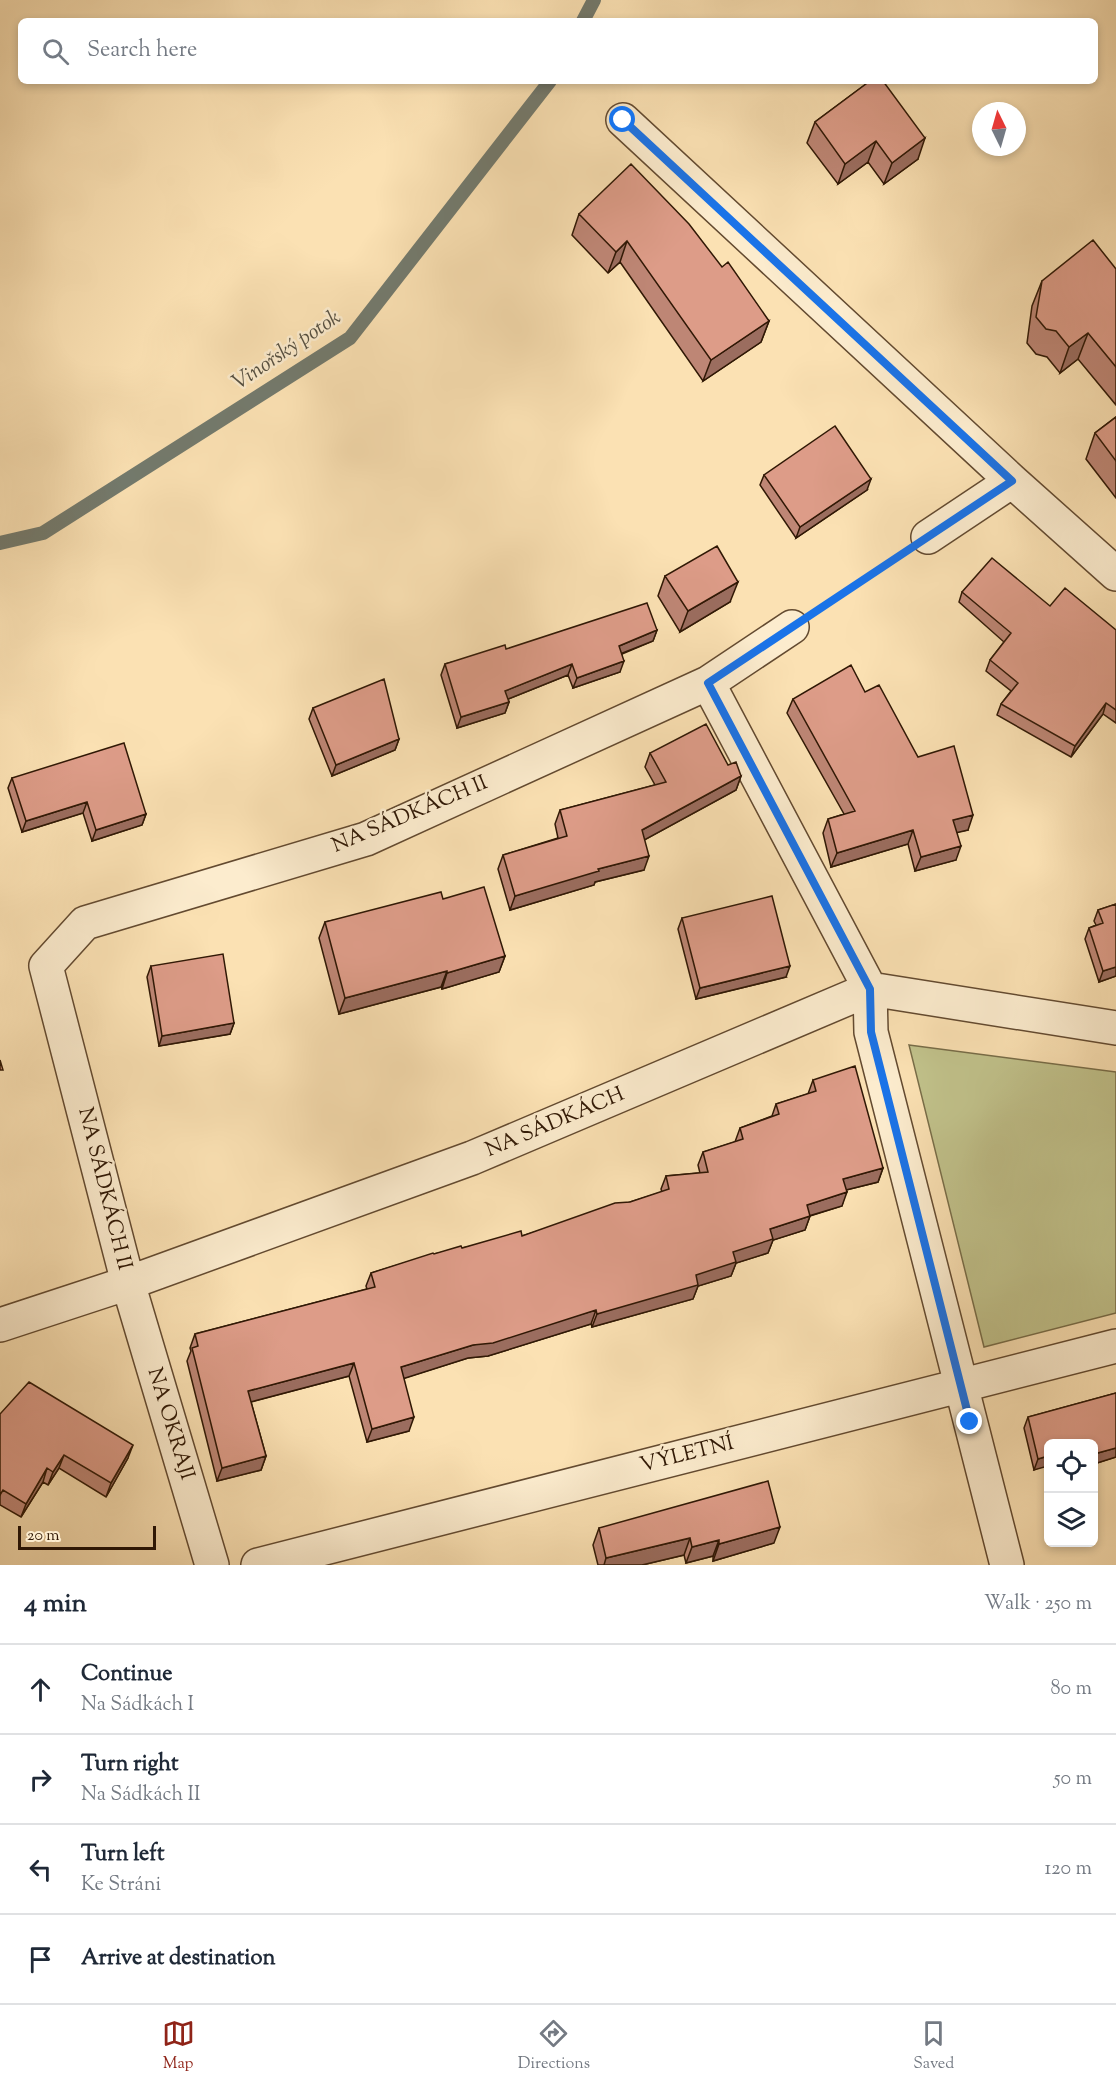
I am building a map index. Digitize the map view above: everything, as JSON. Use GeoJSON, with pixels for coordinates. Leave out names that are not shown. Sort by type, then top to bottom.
{"type":"FeatureCollection","features":[{"type":"Feature","properties":{"kind":"street"},"geometry":{"type":"LineString","coordinates":[[623,120],[1012,481],[1116,574]]}},
{"type":"Feature","properties":{"kind":"street"},"geometry":{"type":"LineString","coordinates":[[928,537],[1012,481]]}},
{"type":"Feature","properties":{"kind":"street","name":"NA SÁDKÁCH II"},"geometry":{"type":"LineString","coordinates":[[128,1283],[46,966],[85,923],[366,839],[708,683],[792,627]]}},
{"type":"Feature","properties":{"kind":"street"},"geometry":{"type":"LineString","coordinates":[[708,683],[870,989],[871,1032],[1007,1565]]}},
{"type":"Feature","properties":{"kind":"street"},"geometry":{"type":"LineString","coordinates":[[870,989],[1116,1028]]}},
{"type":"Feature","properties":{"kind":"street","name":"NA SÁDKÁCH"},"geometry":{"type":"LineString","coordinates":[[0,1325],[128,1283],[472,1158],[870,989]]}},
{"type":"Feature","properties":{"kind":"street","name":"NA OKRAJI"},"geometry":{"type":"LineString","coordinates":[[128,1283],[212,1565]]}},
{"type":"Feature","properties":{"kind":"street","name":"VÝLETNÍ"},"geometry":{"type":"LineString","coordinates":[[258,1565],[1116,1346]]}},
{"type":"Feature","properties":{"kind":"path"},"geometry":{"type":"LineString","coordinates":[[792,627],[928,537]]}},
{"type":"Feature","properties":{"kind":"green space"},"geometry":{"type":"Polygon","coordinates":[[[909,1045],[1116,1072],[1116,1313],[984,1347],[909,1045]]]}},
{"type":"Feature","properties":{"kind":"building"},"geometry":{"type":"Polygon","coordinates":[[[866,84],[885,84],[925,138],[892,163],[876,141],[845,164],[815,122],[866,84]]]}},
{"type":"Feature","properties":{"kind":"building"},"geometry":{"type":"Polygon","coordinates":[[[631,164],[689,224],[722,267],[728,262],[769,321],[711,360],[627,241],[616,252],[579,214],[631,164]]]}},
{"type":"Feature","properties":{"kind":"building"},"geometry":{"type":"Polygon","coordinates":[[[1093,240],[1116,269],[1116,367],[1088,333],[1069,347],[1056,331],[1046,329],[1036,317],[1042,281],[1093,240]]]}},
{"type":"Feature","properties":{"kind":"building"},"geometry":{"type":"Polygon","coordinates":[[[1116,417],[1116,461],[1095,433],[1116,417]]]}},
{"type":"Feature","properties":{"kind":"building"},"geometry":{"type":"Polygon","coordinates":[[[835,426],[871,479],[800,527],[764,475],[835,426]]]}},
{"type":"Feature","properties":{"kind":"building"},"geometry":{"type":"Polygon","coordinates":[[[717,546],[738,582],[688,611],[665,576],[717,546]]]}},
{"type":"Feature","properties":{"kind":"building"},"geometry":{"type":"Polygon","coordinates":[[[992,558],[1050,606],[1065,588],[1116,630],[1116,710],[1106,703],[1075,746],[1001,704],[1018,683],[990,660],[1011,633],[962,592],[992,558]]]}},
{"type":"Feature","properties":{"kind":"building"},"geometry":{"type":"Polygon","coordinates":[[[647,603],[657,630],[619,646],[624,661],[577,678],[572,664],[505,691],[509,702],[461,717],[445,664],[505,645],[506,649],[647,603]]]}},
{"type":"Feature","properties":{"kind":"building"},"geometry":{"type":"Polygon","coordinates":[[[851,665],[865,692],[879,685],[918,757],[954,746],[973,815],[953,820],[961,846],[921,857],[913,830],[837,853],[828,819],[855,811],[793,699],[851,665]]]}},
{"type":"Feature","properties":{"kind":"building"},"geometry":{"type":"Polygon","coordinates":[[[384,679],[399,739],[336,765],[313,708],[384,679]]]}},
{"type":"Feature","properties":{"kind":"building"},"geometry":{"type":"Polygon","coordinates":[[[706,724],[728,765],[736,762],[741,776],[642,830],[649,856],[598,869],[599,871],[515,896],[503,855],[567,836],[560,810],[666,782],[650,753],[706,724]]]}},
{"type":"Feature","properties":{"kind":"building"},"geometry":{"type":"Polygon","coordinates":[[[124,743],[146,814],[96,830],[87,802],[26,821],[12,778],[124,743]]]}},
{"type":"Feature","properties":{"kind":"building"},"geometry":{"type":"Polygon","coordinates":[[[484,887],[505,956],[345,998],[325,922],[441,892],[443,899],[484,887]]]}},
{"type":"Feature","properties":{"kind":"building"},"geometry":{"type":"Polygon","coordinates":[[[772,896],[790,966],[700,988],[682,918],[772,896]]]}},
{"type":"Feature","properties":{"kind":"building"},"geometry":{"type":"Polygon","coordinates":[[[1116,904],[1116,967],[1103,971],[1089,928],[1103,923],[1098,910],[1116,904]]]}},
{"type":"Feature","properties":{"kind":"building"},"geometry":{"type":"Polygon","coordinates":[[[223,954],[234,1023],[162,1036],[151,966],[223,954]]]}},
{"type":"Feature","properties":{"kind":"building"},"geometry":{"type":"Polygon","coordinates":[[[855,1066],[883,1168],[843,1179],[847,1192],[807,1205],[810,1216],[770,1229],[773,1239],[733,1252],[736,1262],[696,1275],[698,1285],[597,1314],[596,1310],[493,1343],[473,1345],[401,1367],[414,1417],[372,1429],[354,1363],[248,1391],[266,1456],[222,1468],[192,1348],[198,1346],[195,1334],[375,1287],[371,1273],[433,1253],[461,1246],[462,1248],[521,1231],[522,1236],[615,1203],[630,1202],[669,1189],[666,1176],[708,1172],[703,1152],[743,1139],[740,1128],[779,1114],[776,1104],[816,1091],[813,1080],[855,1066]]]}},
{"type":"Feature","properties":{"kind":"building"},"geometry":{"type":"Polygon","coordinates":[[[29,1382],[133,1445],[111,1483],[64,1455],[53,1472],[47,1468],[26,1504],[3,1490],[0,1495],[0,1414],[29,1382]]]}},
{"type":"Feature","properties":{"kind":"building"},"geometry":{"type":"Polygon","coordinates":[[[1116,1393],[1116,1448],[1098,1453],[1098,1439],[1044,1439],[1044,1457],[1038,1459],[1028,1417],[1116,1393]]]}},
{"type":"Feature","properties":{"kind":"building"},"geometry":{"type":"Polygon","coordinates":[[[768,1481],[780,1527],[719,1544],[719,1540],[692,1547],[690,1538],[606,1558],[599,1528],[768,1481]]]}},
{"type":"Feature","properties":{"kind":"waterway","name":"Vinořský potok"},"geometry":{"type":"LineString","coordinates":[[585,18],[594,0]]}},
{"type":"Feature","properties":{"kind":"waterway","name":"Vinořský potok"},"geometry":{"type":"LineString","coordinates":[[0,543],[43,533],[350,338],[548,84]]}},
{"type":"Feature","properties":{"kind":"route"},"geometry":{"type":"LineString","coordinates":[[623,120],[1012,481],[708,683],[870,989],[871,1032],[970,1422]]}}]}
